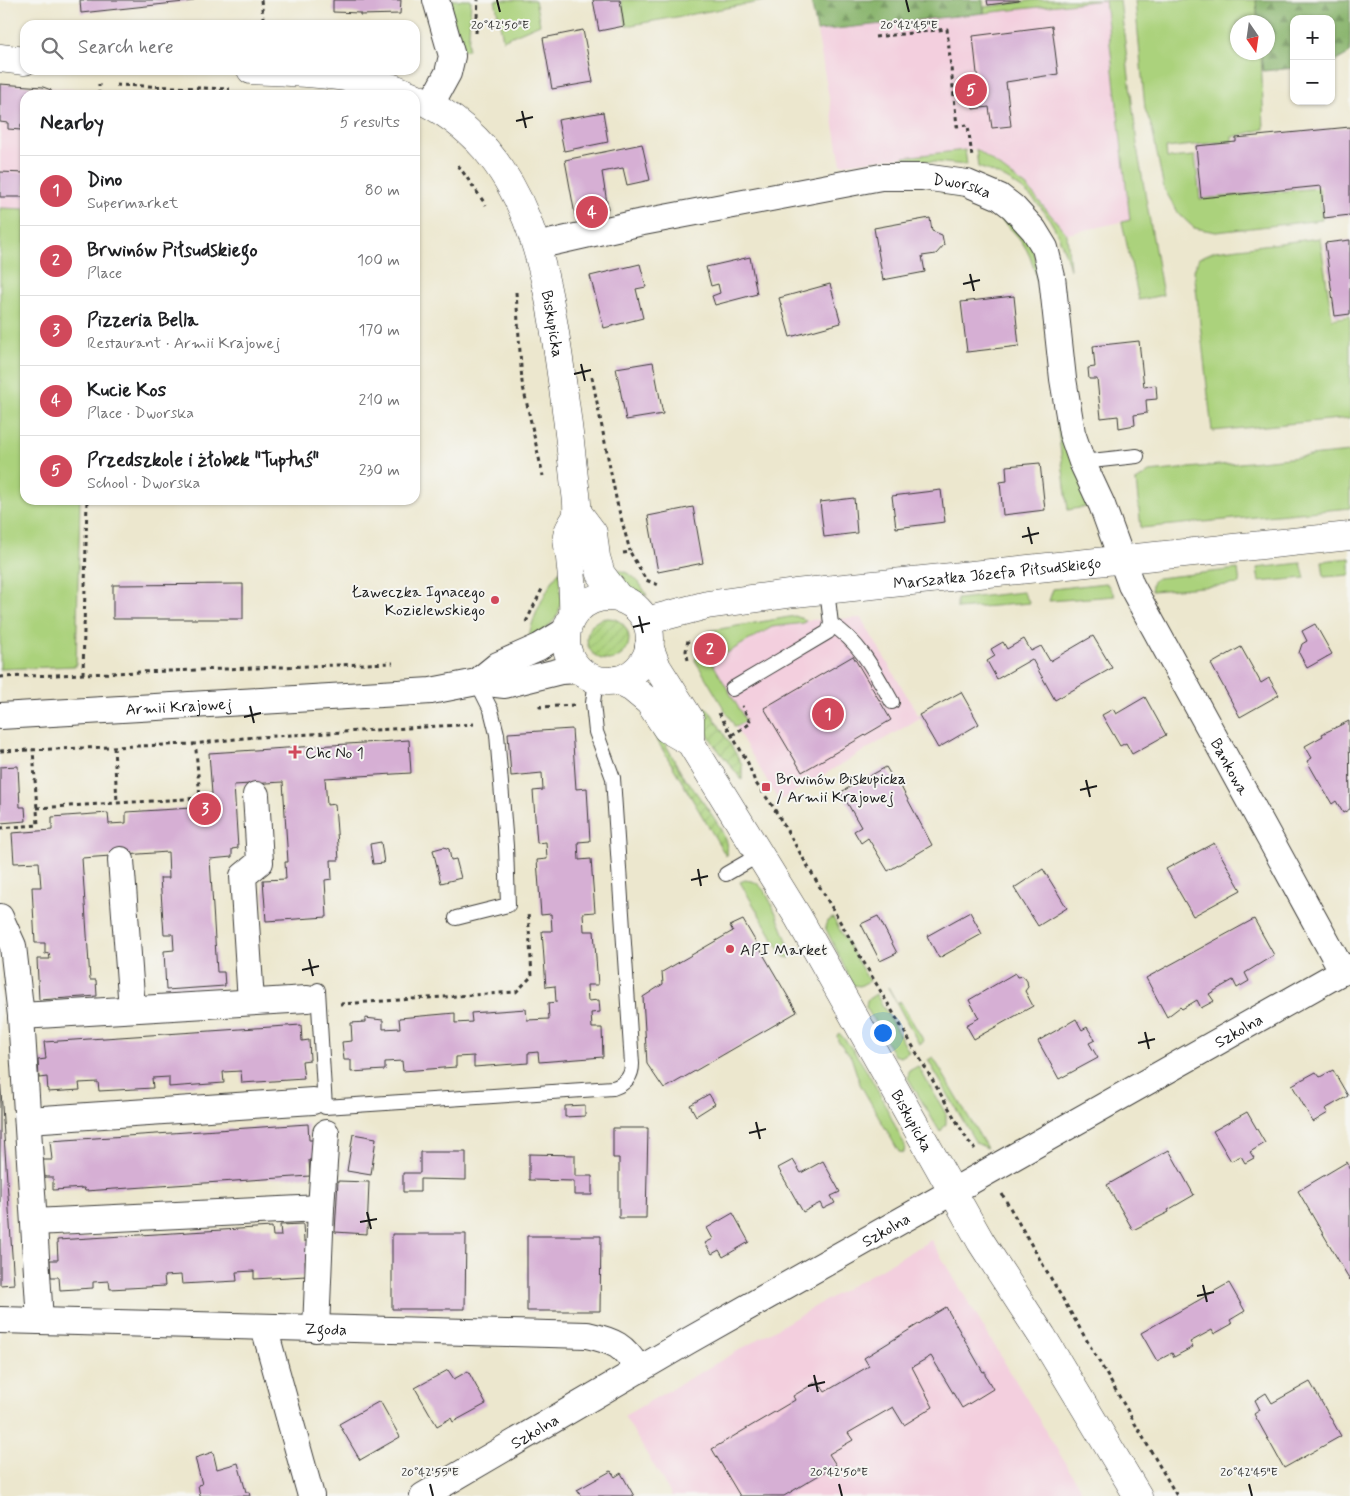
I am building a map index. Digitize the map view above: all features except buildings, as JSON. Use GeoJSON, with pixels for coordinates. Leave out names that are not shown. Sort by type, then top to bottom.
{"type":"FeatureCollection","features":[{"type":"Feature","properties":{"kind":"main road"},"geometry":{"type":"LineString","coordinates":[[0,58],[20,60]]}},
{"type":"Feature","properties":{"kind":"main road","name":"Biskupicka"},"geometry":{"type":"LineString","coordinates":[[245,80],[332,75],[396,90]]}},
{"type":"Feature","properties":{"kind":"main road","name":"Biskupicka"},"geometry":{"type":"LineString","coordinates":[[420,100],[468,130],[485,148],[508,178],[523,206],[536,246],[561,373],[578,513],[593,533],[596,557],[601,574],[619,598]]}},
{"type":"Feature","properties":{"kind":"main road"},"geometry":{"type":"LineString","coordinates":[[570,622],[593,599],[619,598],[637,609],[647,634],[640,666],[629,675],[597,676],[568,652],[570,622],[574,594],[567,535],[578,513]]}},
{"type":"Feature","properties":{"kind":"main road","name":"Marszałka Józefa Piłsudskiego"},"geometry":{"type":"LineString","coordinates":[[647,634],[707,605],[827,590],[1350,536]]}},
{"type":"Feature","properties":{"kind":"main road","name":"Biskupicka"},"geometry":{"type":"LineString","coordinates":[[647,634],[657,667],[690,719],[690,742]]}},
{"type":"Feature","properties":{"kind":"main road","name":"Biskupicka"},"geometry":{"type":"LineString","coordinates":[[597,676],[649,702],[668,729],[690,742],[798,917],[872,1046],[952,1193],[1042,1336],[1138,1496]]}},
{"type":"Feature","properties":{"kind":"street"},"geometry":{"type":"LineString","coordinates":[[420,98],[448,73],[452,56],[436,0]]}},
{"type":"Feature","properties":{"kind":"street","name":"Dworska"},"geometry":{"type":"LineString","coordinates":[[536,246],[638,223],[861,179],[892,176],[923,177],[966,183],[983,190],[1013,207],[1034,230],[1045,248],[1052,277],[1072,433],[1082,462],[1102,505],[1122,560]]}},
{"type":"Feature","properties":{"kind":"street","name":"Bankowa"},"geometry":{"type":"LineString","coordinates":[[1122,560],[1135,593],[1346,969]]}},
{"type":"Feature","properties":{"kind":"street","name":"Armii Krajowej"},"geometry":{"type":"LineString","coordinates":[[477,682],[498,665],[539,647],[570,622]]}},
{"type":"Feature","properties":{"kind":"street","name":"Armii Krajowej"},"geometry":{"type":"LineString","coordinates":[[0,716],[431,691],[477,682],[506,685],[561,672],[597,676]]}},
{"type":"Feature","properties":{"kind":"street"},"geometry":{"type":"LineString","coordinates":[[251,1002],[243,876],[260,862],[256,795]]}},
{"type":"Feature","properties":{"kind":"street"},"geometry":{"type":"LineString","coordinates":[[121,860],[132,1009]]}},
{"type":"Feature","properties":{"kind":"street"},"geometry":{"type":"LineString","coordinates":[[0,917],[13,946],[21,1016],[40,1321]]}},
{"type":"Feature","properties":{"kind":"street","name":"Szkolna"},"geometry":{"type":"LineString","coordinates":[[423,1496],[639,1370],[1346,969]]}},
{"type":"Feature","properties":{"kind":"street"},"geometry":{"type":"LineString","coordinates":[[21,1016],[314,998]]}},
{"type":"Feature","properties":{"kind":"street"},"geometry":{"type":"LineString","coordinates":[[28,1120],[313,1101]]}},
{"type":"Feature","properties":{"kind":"street"},"geometry":{"type":"LineString","coordinates":[[316,1329],[326,1133]]}},
{"type":"Feature","properties":{"kind":"street"},"geometry":{"type":"LineString","coordinates":[[34,1222],[321,1208]]}},
{"type":"Feature","properties":{"kind":"street","name":"Zgoda"},"geometry":{"type":"LineString","coordinates":[[0,1320],[586,1335],[612,1341],[627,1352],[639,1370]]}},
{"type":"Feature","properties":{"kind":"street"},"geometry":{"type":"LineString","coordinates":[[264,1328],[311,1496]]}},
{"type":"Feature","properties":{"kind":"lane"},"geometry":{"type":"LineString","coordinates":[[1082,462],[1137,456]]}},
{"type":"Feature","properties":{"kind":"lane"},"geometry":{"type":"LineString","coordinates":[[732,689],[821,638],[828,632],[831,624],[827,590]]}},
{"type":"Feature","properties":{"kind":"lane"},"geometry":{"type":"LineString","coordinates":[[831,624],[855,642],[892,702]]}},
{"type":"Feature","properties":{"kind":"lane"},"geometry":{"type":"LineString","coordinates":[[314,998],[326,1107],[613,1088],[626,1081],[631,1073],[632,1064],[613,778],[596,732],[593,703],[597,676]]}},
{"type":"Feature","properties":{"kind":"lane"},"geometry":{"type":"LineString","coordinates":[[456,918],[508,905],[506,846],[497,734],[491,710],[477,682]]}},
{"type":"Feature","properties":{"kind":"lane"},"geometry":{"type":"LineString","coordinates":[[726,874],[759,855]]}},
{"type":"Feature","properties":{"kind":"path"},"geometry":{"type":"LineString","coordinates":[[261,0],[263,20]]}},
{"type":"Feature","properties":{"kind":"path"},"geometry":{"type":"LineString","coordinates":[[475,42],[478,0]]}},
{"type":"Feature","properties":{"kind":"path"},"geometry":{"type":"LineString","coordinates":[[875,37],[947,29],[957,126],[968,125],[971,149]]}},
{"type":"Feature","properties":{"kind":"path"},"geometry":{"type":"LineString","coordinates":[[116,85],[245,80]]}},
{"type":"Feature","properties":{"kind":"path"},"geometry":{"type":"LineString","coordinates":[[98,90],[99,84]]}},
{"type":"Feature","properties":{"kind":"path"},"geometry":{"type":"LineString","coordinates":[[454,160],[490,211]]}},
{"type":"Feature","properties":{"kind":"path"},"geometry":{"type":"LineString","coordinates":[[515,284],[522,382],[544,478]]}},
{"type":"Feature","properties":{"kind":"path"},"geometry":{"type":"LineString","coordinates":[[591,370],[616,503],[630,552],[646,580],[655,586],[670,586]]}},
{"type":"Feature","properties":{"kind":"path"},"geometry":{"type":"LineString","coordinates":[[83,674],[88,505]]}},
{"type":"Feature","properties":{"kind":"path"},"geometry":{"type":"LineString","coordinates":[[622,553],[630,552]]}},
{"type":"Feature","properties":{"kind":"path"},"geometry":{"type":"LineString","coordinates":[[523,626],[546,581]]}},
{"type":"Feature","properties":{"kind":"path"},"geometry":{"type":"LineString","coordinates":[[690,633],[686,651],[692,667]]}},
{"type":"Feature","properties":{"kind":"path"},"geometry":{"type":"LineString","coordinates":[[0,677],[399,663]]}},
{"type":"Feature","properties":{"kind":"path"},"geometry":{"type":"LineString","coordinates":[[732,689],[751,722],[732,735]]}},
{"type":"Feature","properties":{"kind":"path"},"geometry":{"type":"LineString","coordinates":[[0,751],[193,744],[244,738],[474,724],[479,711],[540,708]]}},
{"type":"Feature","properties":{"kind":"path"},"geometry":{"type":"LineString","coordinates":[[717,710],[748,763],[755,782],[772,805],[968,1141],[981,1153]]}},
{"type":"Feature","properties":{"kind":"path"},"geometry":{"type":"LineString","coordinates":[[37,808],[200,798],[196,750],[193,744]]}},
{"type":"Feature","properties":{"kind":"path"},"geometry":{"type":"LineString","coordinates":[[114,747],[117,802]]}},
{"type":"Feature","properties":{"kind":"path"},"geometry":{"type":"LineString","coordinates":[[0,828],[38,825],[33,749]]}},
{"type":"Feature","properties":{"kind":"path"},"geometry":{"type":"LineString","coordinates":[[314,998],[516,992],[532,976],[528,907]]}},
{"type":"Feature","properties":{"kind":"path"},"geometry":{"type":"LineString","coordinates":[[1000,1189],[1177,1496]]}},
{"type":"Feature","properties":{"kind":"shaded area"},"geometry":{"type":"Polygon","coordinates":[[[1105,0],[1130,220],[1067,234],[1027,187],[977,149],[841,164],[817,31],[1105,0]]]}},
{"type":"Feature","properties":{"kind":"shaded area"},"geometry":{"type":"Polygon","coordinates":[[[0,84],[78,90],[20,90],[20,209],[0,208],[0,84]]]}},
{"type":"Feature","properties":{"kind":"shaded area"},"geometry":{"type":"Polygon","coordinates":[[[861,618],[920,718],[779,801],[704,674],[711,661],[769,625],[806,620],[861,618]]]}},
{"type":"Feature","properties":{"kind":"shaded area"},"geometry":{"type":"Polygon","coordinates":[[[931,1240],[1085,1496],[672,1496],[624,1416],[931,1240]]]}},
{"type":"Feature","properties":{"kind":"green space"},"geometry":{"type":"Polygon","coordinates":[[[448,0],[471,0],[468,50],[463,50],[448,0]]]}},
{"type":"Feature","properties":{"kind":"green space"},"geometry":{"type":"Polygon","coordinates":[[[495,0],[535,0],[540,24],[503,40],[495,0]]]}},
{"type":"Feature","properties":{"kind":"green space"},"geometry":{"type":"Polygon","coordinates":[[[621,0],[771,0],[626,26],[621,0]]]}},
{"type":"Feature","properties":{"kind":"green space"},"geometry":{"type":"Polygon","coordinates":[[[811,0],[983,0],[984,13],[817,31],[811,0]]]}},
{"type":"Feature","properties":{"kind":"green space"},"geometry":{"type":"Polygon","coordinates":[[[1035,0],[1104,0],[984,13],[984,7],[1035,0]]]}},
{"type":"Feature","properties":{"kind":"green space"},"geometry":{"type":"Polygon","coordinates":[[[1105,0],[1120,0],[1138,153],[1163,295],[1139,300],[1122,222],[1130,220],[1105,0]]]}},
{"type":"Feature","properties":{"kind":"green space"},"geometry":{"type":"Polygon","coordinates":[[[1135,0],[1256,0],[1257,15],[1230,15],[1230,60],[1261,60],[1264,129],[1232,137],[1232,141],[1166,148],[1167,158],[1195,156],[1200,199],[1319,188],[1322,220],[1216,232],[1194,228],[1179,214],[1164,189],[1152,128],[1145,109],[1135,0]]]}},
{"type":"Feature","properties":{"kind":"green space"},"geometry":{"type":"Polygon","coordinates":[[[1256,0],[1350,0],[1350,53],[1335,62],[1335,15],[1290,15],[1290,68],[1263,71],[1262,60],[1275,60],[1275,15],[1257,15],[1256,0]]]}},
{"type":"Feature","properties":{"kind":"green space"},"geometry":{"type":"Polygon","coordinates":[[[976,149],[1027,187],[1067,234],[1070,270],[1058,234],[1039,205],[1013,183],[997,174],[978,167],[976,149]]]}},
{"type":"Feature","properties":{"kind":"green space"},"geometry":{"type":"Polygon","coordinates":[[[965,150],[967,165],[903,159],[903,157],[965,150]]]}},
{"type":"Feature","properties":{"kind":"green space"},"geometry":{"type":"Polygon","coordinates":[[[949,190],[1001,211],[1031,244],[1044,290],[1039,294],[1032,263],[1026,249],[1008,226],[983,208],[941,192],[949,190]]]}},
{"type":"Feature","properties":{"kind":"green space"},"geometry":{"type":"Polygon","coordinates":[[[0,208],[20,209],[20,505],[80,505],[76,666],[0,669],[0,208]]]}},
{"type":"Feature","properties":{"kind":"green space"},"geometry":{"type":"Polygon","coordinates":[[[1320,238],[1332,319],[1350,316],[1350,418],[1212,431],[1194,270],[1199,258],[1215,251],[1320,238]]]}},
{"type":"Feature","properties":{"kind":"green space"},"geometry":{"type":"Polygon","coordinates":[[[1049,358],[1091,506],[1068,510],[1049,358]]]}},
{"type":"Feature","properties":{"kind":"green space"},"geometry":{"type":"Polygon","coordinates":[[[1350,452],[1350,508],[1141,528],[1136,481],[1149,472],[1350,452]]]}},
{"type":"Feature","properties":{"kind":"green space"},"geometry":{"type":"Polygon","coordinates":[[[1350,558],[1350,575],[1324,577],[1322,561],[1350,558]]]}},
{"type":"Feature","properties":{"kind":"green space"},"geometry":{"type":"Polygon","coordinates":[[[1301,563],[1305,578],[1259,582],[1257,568],[1301,563]]]}},
{"type":"Feature","properties":{"kind":"green space"},"geometry":{"type":"Polygon","coordinates":[[[610,569],[623,571],[633,576],[647,596],[623,584],[610,569]]]}},
{"type":"Feature","properties":{"kind":"green space"},"geometry":{"type":"Polygon","coordinates":[[[1238,569],[1240,584],[1152,591],[1152,583],[1158,578],[1238,569]]]}},
{"type":"Feature","properties":{"kind":"green space"},"geometry":{"type":"Polygon","coordinates":[[[560,571],[561,596],[555,619],[529,642],[531,627],[540,605],[560,571]]]}},
{"type":"Feature","properties":{"kind":"green space"},"geometry":{"type":"Polygon","coordinates":[[[1105,583],[1115,596],[1049,601],[1053,589],[1105,583]]]}},
{"type":"Feature","properties":{"kind":"green space"},"geometry":{"type":"Polygon","coordinates":[[[1023,592],[1030,603],[957,609],[957,599],[1023,592]]]}},
{"type":"Feature","properties":{"kind":"green space"},"geometry":{"type":"Polygon","coordinates":[[[795,616],[806,620],[804,623],[772,627],[713,661],[722,642],[706,635],[708,631],[795,616]]]}},
{"type":"Feature","properties":{"kind":"green space"},"geometry":{"type":"Polygon","coordinates":[[[604,618],[612,618],[623,624],[629,639],[623,654],[612,660],[604,660],[593,654],[587,643],[587,635],[593,624],[604,618]]]}},
{"type":"Feature","properties":{"kind":"green space"},"geometry":{"type":"Polygon","coordinates":[[[697,656],[712,662],[746,721],[735,727],[695,660],[697,656]]]}},
{"type":"Feature","properties":{"kind":"green space"},"geometry":{"type":"Polygon","coordinates":[[[691,706],[707,709],[712,714],[742,764],[742,780],[715,746],[691,706]]]}},
{"type":"Feature","properties":{"kind":"green space"},"geometry":{"type":"Polygon","coordinates":[[[657,728],[685,780],[689,782],[720,828],[725,838],[726,856],[654,735],[657,728]]]}},
{"type":"Feature","properties":{"kind":"green space"},"geometry":{"type":"Polygon","coordinates":[[[745,880],[753,881],[765,891],[793,955],[790,958],[784,957],[740,882],[745,880]]]}},
{"type":"Feature","properties":{"kind":"green space"},"geometry":{"type":"Polygon","coordinates":[[[833,918],[869,981],[860,986],[853,985],[825,927],[827,921],[833,918]]]}},
{"type":"Feature","properties":{"kind":"green space"},"geometry":{"type":"Polygon","coordinates":[[[888,987],[897,1003],[900,1001],[924,1041],[919,1044],[888,987]]]}},
{"type":"Feature","properties":{"kind":"green space"},"geometry":{"type":"Polygon","coordinates":[[[876,994],[909,1052],[901,1057],[894,1055],[866,1007],[867,1000],[876,994]]]}},
{"type":"Feature","properties":{"kind":"green space"},"geometry":{"type":"Polygon","coordinates":[[[839,1033],[859,1059],[876,1087],[905,1146],[904,1153],[899,1152],[860,1084],[851,1057],[838,1041],[837,1035],[839,1033]]]}},
{"type":"Feature","properties":{"kind":"green space"},"geometry":{"type":"Polygon","coordinates":[[[933,1057],[987,1148],[976,1143],[928,1060],[933,1057]]]}},
{"type":"Feature","properties":{"kind":"green space"},"geometry":{"type":"Polygon","coordinates":[[[918,1066],[946,1114],[946,1124],[940,1132],[908,1078],[909,1071],[918,1066]]]}},
{"type":"Feature","properties":{"kind":"place","name":"Przedszkole i żłobek \"Tuptuś\""},"geometry":{"type":"Point","coordinates":[971,90]}},
{"type":"Feature","properties":{"kind":"place","name":"Kucie Kos"},"geometry":{"type":"Point","coordinates":[592,212]}},
{"type":"Feature","properties":{"kind":"place","name":"Ławeczka Ignacego Kozielewskiego"},"geometry":{"type":"Point","coordinates":[495,600]}},
{"type":"Feature","properties":{"kind":"place","name":"Brwinów Piłsudskiego"},"geometry":{"type":"Point","coordinates":[710,649]}},
{"type":"Feature","properties":{"kind":"place","name":"Dino"},"geometry":{"type":"Point","coordinates":[828,714]}},
{"type":"Feature","properties":{"kind":"place","name":"Chc No 1"},"geometry":{"type":"Point","coordinates":[295,752]}},
{"type":"Feature","properties":{"kind":"place","name":"Brwinów Biskupicka / Armii Krajowej"},"geometry":{"type":"Point","coordinates":[766,787]}},
{"type":"Feature","properties":{"kind":"place","name":"Pizzeria Bella"},"geometry":{"type":"Point","coordinates":[205,809]}},
{"type":"Feature","properties":{"kind":"place","name":"API Market"},"geometry":{"type":"Point","coordinates":[730,949]}}]}
